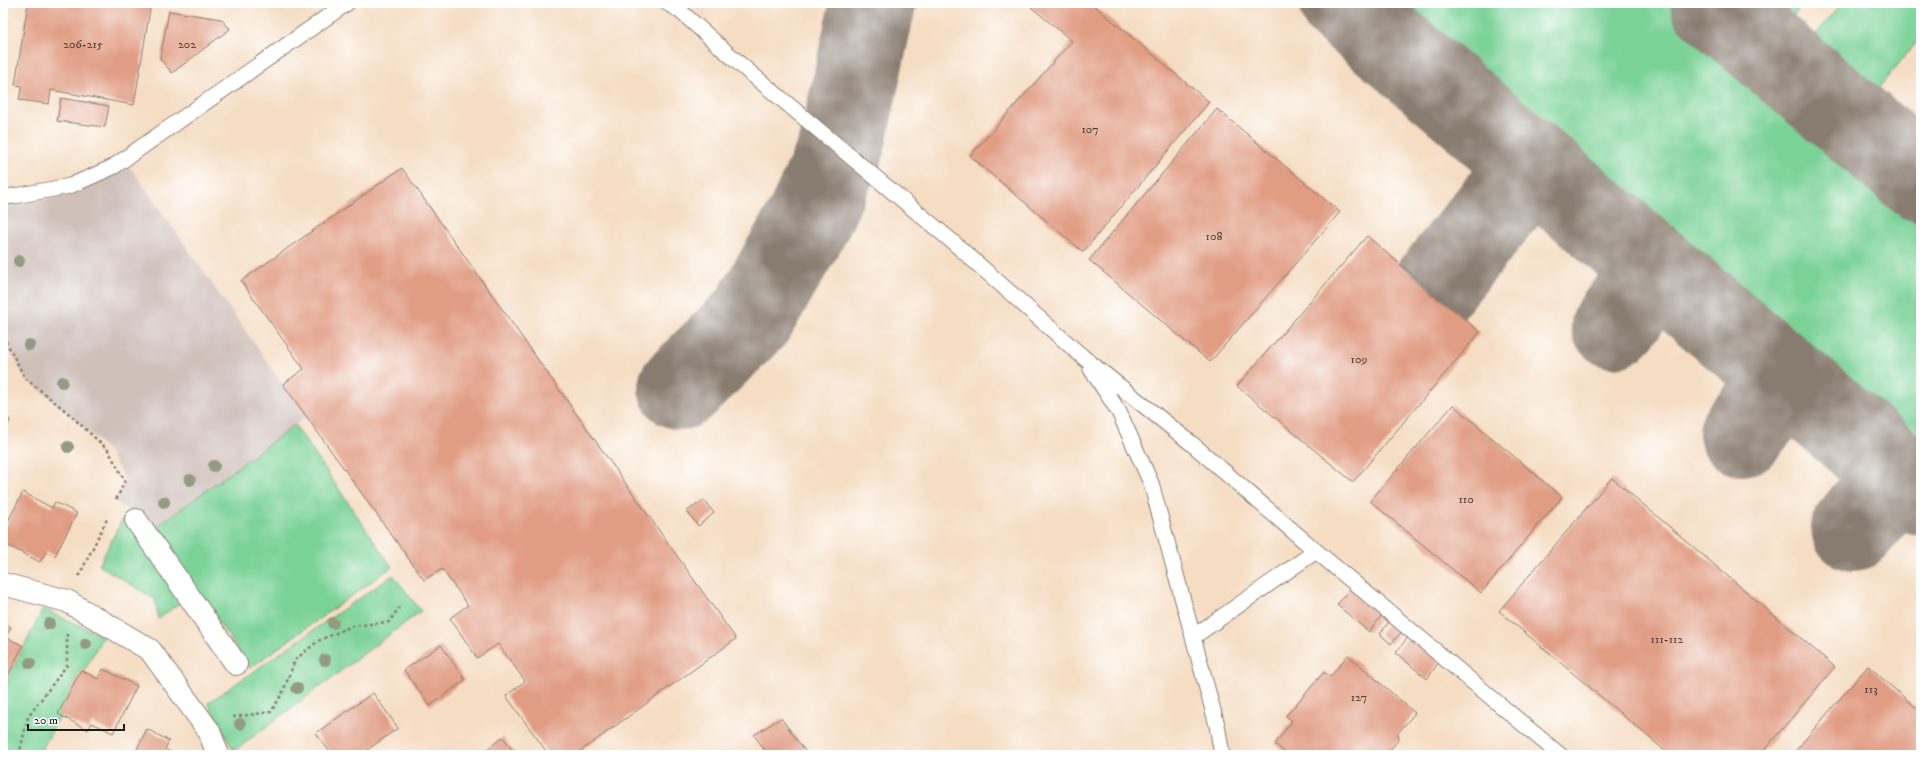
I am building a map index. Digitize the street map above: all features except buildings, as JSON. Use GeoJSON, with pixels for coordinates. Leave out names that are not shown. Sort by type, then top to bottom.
{"type":"FeatureCollection","features":[{"type":"Feature","properties":{"kind":"street"},"geometry":{"type":"LineString","coordinates":[[136,520],[236,664]]}},
{"type":"Feature","properties":{"kind":"street"},"geometry":{"type":"LineString","coordinates":[[3,584],[67,601],[150,650],[204,723],[209,731],[218,755]]}},
{"type":"Feature","properties":{"kind":"lane"},"geometry":{"type":"LineString","coordinates":[[3,197],[70,186],[113,167],[347,3]]}},
{"type":"Feature","properties":{"kind":"lane"},"geometry":{"type":"LineString","coordinates":[[674,5],[742,66],[954,243],[1083,357],[1191,443],[1316,551],[1560,755]]}},
{"type":"Feature","properties":{"kind":"lane"},"geometry":{"type":"LineString","coordinates":[[1083,357],[1119,412],[1151,483],[1217,725],[1222,755]]}},
{"type":"Feature","properties":{"kind":"lane"},"geometry":{"type":"LineString","coordinates":[[1193,637],[1316,551]]}},
{"type":"Feature","properties":{"kind":"path"},"geometry":{"type":"LineString","coordinates":[[3,336],[25,378],[67,412],[108,450],[125,481],[115,501]]}},
{"type":"Feature","properties":{"kind":"path"},"geometry":{"type":"LineString","coordinates":[[19,755],[28,717],[67,665],[67,601],[108,516]]}},
{"type":"Feature","properties":{"kind":"path"},"geometry":{"type":"LineString","coordinates":[[204,723],[231,717],[271,712],[283,692],[295,660],[318,641],[352,626],[389,622],[399,608]]}},
{"type":"Feature","properties":{"kind":"shaded area"},"geometry":{"type":"Polygon","coordinates":[[[130,167],[306,417],[155,528],[115,501],[125,481],[108,450],[67,412],[25,378],[3,336],[3,205],[18,205],[75,194],[130,167]]]}},
{"type":"Feature","properties":{"kind":"green space"},"geometry":{"type":"Polygon","coordinates":[[[1375,3],[1672,3],[1921,214],[1921,466],[1375,3]]]}},
{"type":"Feature","properties":{"kind":"green space"},"geometry":{"type":"Polygon","coordinates":[[[1748,3],[1804,3],[1781,30],[1748,3]]]}},
{"type":"Feature","properties":{"kind":"green space"},"geometry":{"type":"Polygon","coordinates":[[[1842,3],[1921,3],[1921,37],[1865,104],[1802,51],[1842,3]]]}},
{"type":"Feature","properties":{"kind":"green space"},"geometry":{"type":"Polygon","coordinates":[[[295,425],[392,567],[250,668],[155,528],[295,425]]]}},
{"type":"Feature","properties":{"kind":"green space"},"geometry":{"type":"Polygon","coordinates":[[[123,518],[133,523],[186,598],[158,619],[155,599],[99,565],[123,518]]]}},
{"type":"Feature","properties":{"kind":"green space"},"geometry":{"type":"Polygon","coordinates":[[[393,575],[421,611],[234,751],[208,703],[393,575]]]}},
{"type":"Feature","properties":{"kind":"green space"},"geometry":{"type":"Polygon","coordinates":[[[43,609],[103,636],[39,755],[3,755],[3,688],[43,609]]]}},
{"type":"Feature","properties":{"kind":"taxiway"},"geometry":{"type":"LineString","coordinates":[[681,387],[752,317],[808,221],[841,149],[873,3]]}},
{"type":"Feature","properties":{"kind":"taxiway"},"geometry":{"type":"LineString","coordinates":[[1342,3],[1921,492]]}},
{"type":"Feature","properties":{"kind":"taxiway"},"geometry":{"type":"LineString","coordinates":[[1713,3],[1921,179]]}},
{"type":"Feature","properties":{"kind":"taxiway"},"geometry":{"type":"LineString","coordinates":[[1431,290],[1518,182],[1524,177],[1530,175],[1544,174]]}},
{"type":"Feature","properties":{"kind":"taxiway"},"geometry":{"type":"LineString","coordinates":[[1614,325],[1632,301],[1646,287],[1663,281],[1673,282]]}},
{"type":"Feature","properties":{"kind":"taxiway"},"geometry":{"type":"LineString","coordinates":[[1742,433],[1775,394],[1782,390],[1799,389]]}},
{"type":"Feature","properties":{"kind":"taxiway"},"geometry":{"type":"LineString","coordinates":[[1854,528],[1887,488],[1902,483],[1913,485]]}}]}
